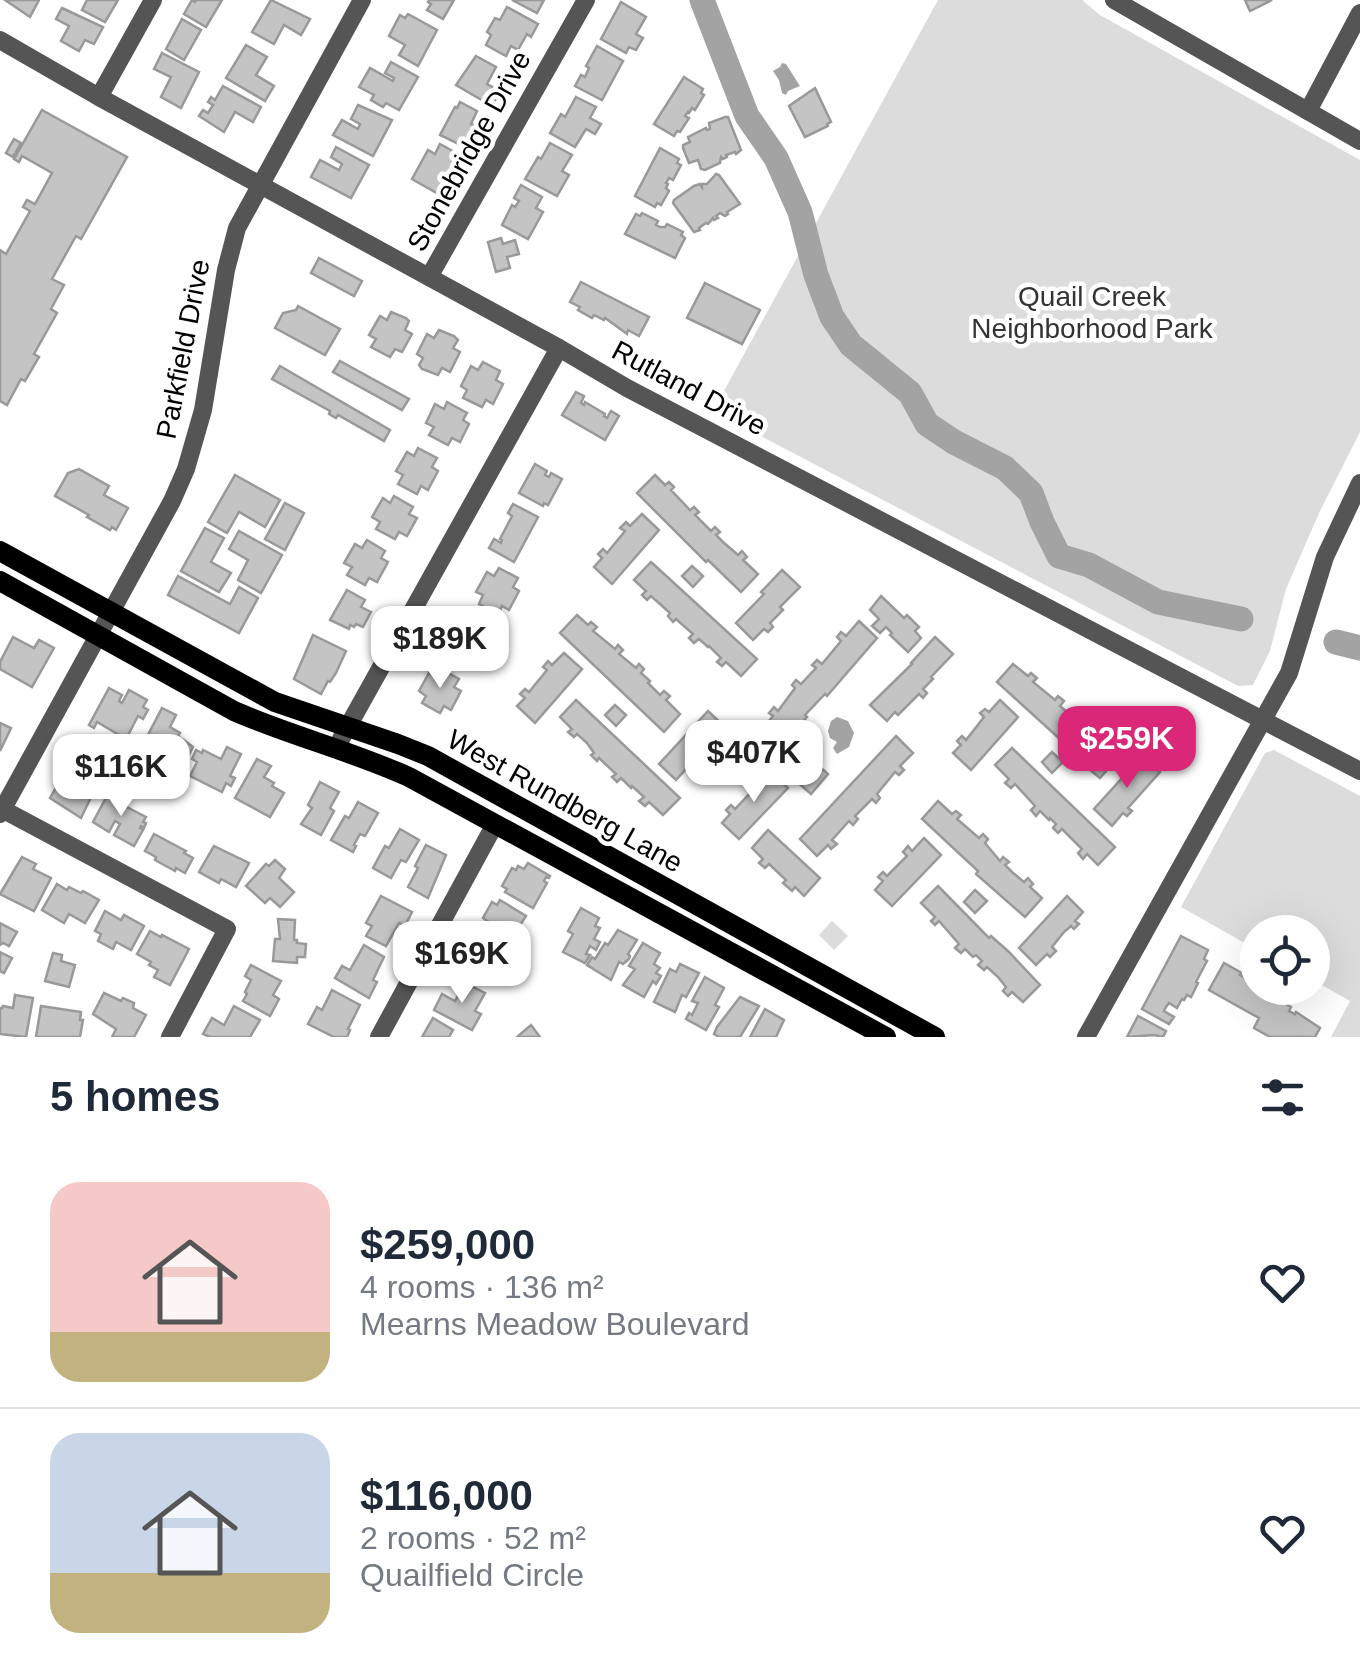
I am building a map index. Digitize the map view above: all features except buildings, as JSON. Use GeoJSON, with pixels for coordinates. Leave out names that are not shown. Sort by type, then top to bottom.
{"type":"FeatureCollection","features":[{"type":"Feature","properties":{"kind":"main road","name":"West Rundberg Lane"},"geometry":{"type":"LineString","coordinates":[[0,550],[275,702],[428,756],[936,1037]]}},
{"type":"Feature","properties":{"kind":"main road","name":"West Rundberg Lane"},"geometry":{"type":"LineString","coordinates":[[0,581],[234,711],[409,777],[886,1037]]}},
{"type":"Feature","properties":{"kind":"main road"},"geometry":{"type":"LineString","coordinates":[[758,968],[771,947]]}},
{"type":"Feature","properties":{"kind":"street"},"geometry":{"type":"LineString","coordinates":[[99,97],[152,0]]}},
{"type":"Feature","properties":{"kind":"street","name":"Parkfield Drive"},"geometry":{"type":"LineString","coordinates":[[1,810],[172,501],[195,443],[232,246],[244,213],[362,0]]}},
{"type":"Feature","properties":{"kind":"street","name":"Stonebridge Drive"},"geometry":{"type":"LineString","coordinates":[[429,278],[586,0]]}},
{"type":"Feature","properties":{"kind":"street"},"geometry":{"type":"LineString","coordinates":[[1114,0],[1360,142]]}},
{"type":"Feature","properties":{"kind":"street"},"geometry":{"type":"LineString","coordinates":[[1308,111],[1360,13]]}},
{"type":"Feature","properties":{"kind":"street","name":"Rutland Drive"},"geometry":{"type":"LineString","coordinates":[[0,40],[627,388],[1360,771]]}},
{"type":"Feature","properties":{"kind":"street"},"geometry":{"type":"LineString","coordinates":[[336,748],[559,348]]}},
{"type":"Feature","properties":{"kind":"street"},"geometry":{"type":"LineString","coordinates":[[1086,1037],[1288,672],[1331,544],[1360,483]]}},
{"type":"Feature","properties":{"kind":"street"},"geometry":{"type":"LineString","coordinates":[[1,810],[227,930],[170,1037]]}},
{"type":"Feature","properties":{"kind":"street"},"geometry":{"type":"LineString","coordinates":[[379,1037],[495,824]]}},
{"type":"Feature","properties":{"kind":"green space","name":"Quail Creek Neighborhood Park"},"geometry":{"type":"Polygon","coordinates":[[[938,0],[1082,0],[1100,15],[1360,160],[1360,432],[1286,589],[1270,651],[1253,685],[1238,686],[713,411],[938,0]]]}},
{"type":"Feature","properties":{"kind":"green space"},"geometry":{"type":"Polygon","coordinates":[[[1274,750],[1360,796],[1360,1037],[1331,1037],[1350,1001],[1330,990],[1330,915],[1240,915],[1240,940],[1181,907],[1265,753],[1274,750]]]}},
{"type":"Feature","properties":{"kind":"green space"},"geometry":{"type":"Polygon","coordinates":[[[832,921],[848,936],[834,950],[819,935],[832,921]]]}},
{"type":"Feature","properties":{"kind":"shaded area"},"geometry":{"type":"Polygon","coordinates":[[[782,63],[800,86],[786,95],[773,71],[782,63]]]}},
{"type":"Feature","properties":{"kind":"shaded area"},"geometry":{"type":"Polygon","coordinates":[[[837,717],[848,721],[854,733],[849,747],[837,754],[833,748],[837,742],[828,731],[837,717]]]}},
{"type":"Feature","properties":{"kind":"waterway"},"geometry":{"type":"LineString","coordinates":[[702,0],[747,116],[776,158],[800,212],[816,275],[832,317],[851,345],[910,393],[927,424],[1005,468],[1031,493],[1059,556],[1089,565],[1158,602],[1241,619]]}},
{"type":"Feature","properties":{"kind":"waterway"},"geometry":{"type":"LineString","coordinates":[[1336,642],[1360,648]]}}]}
